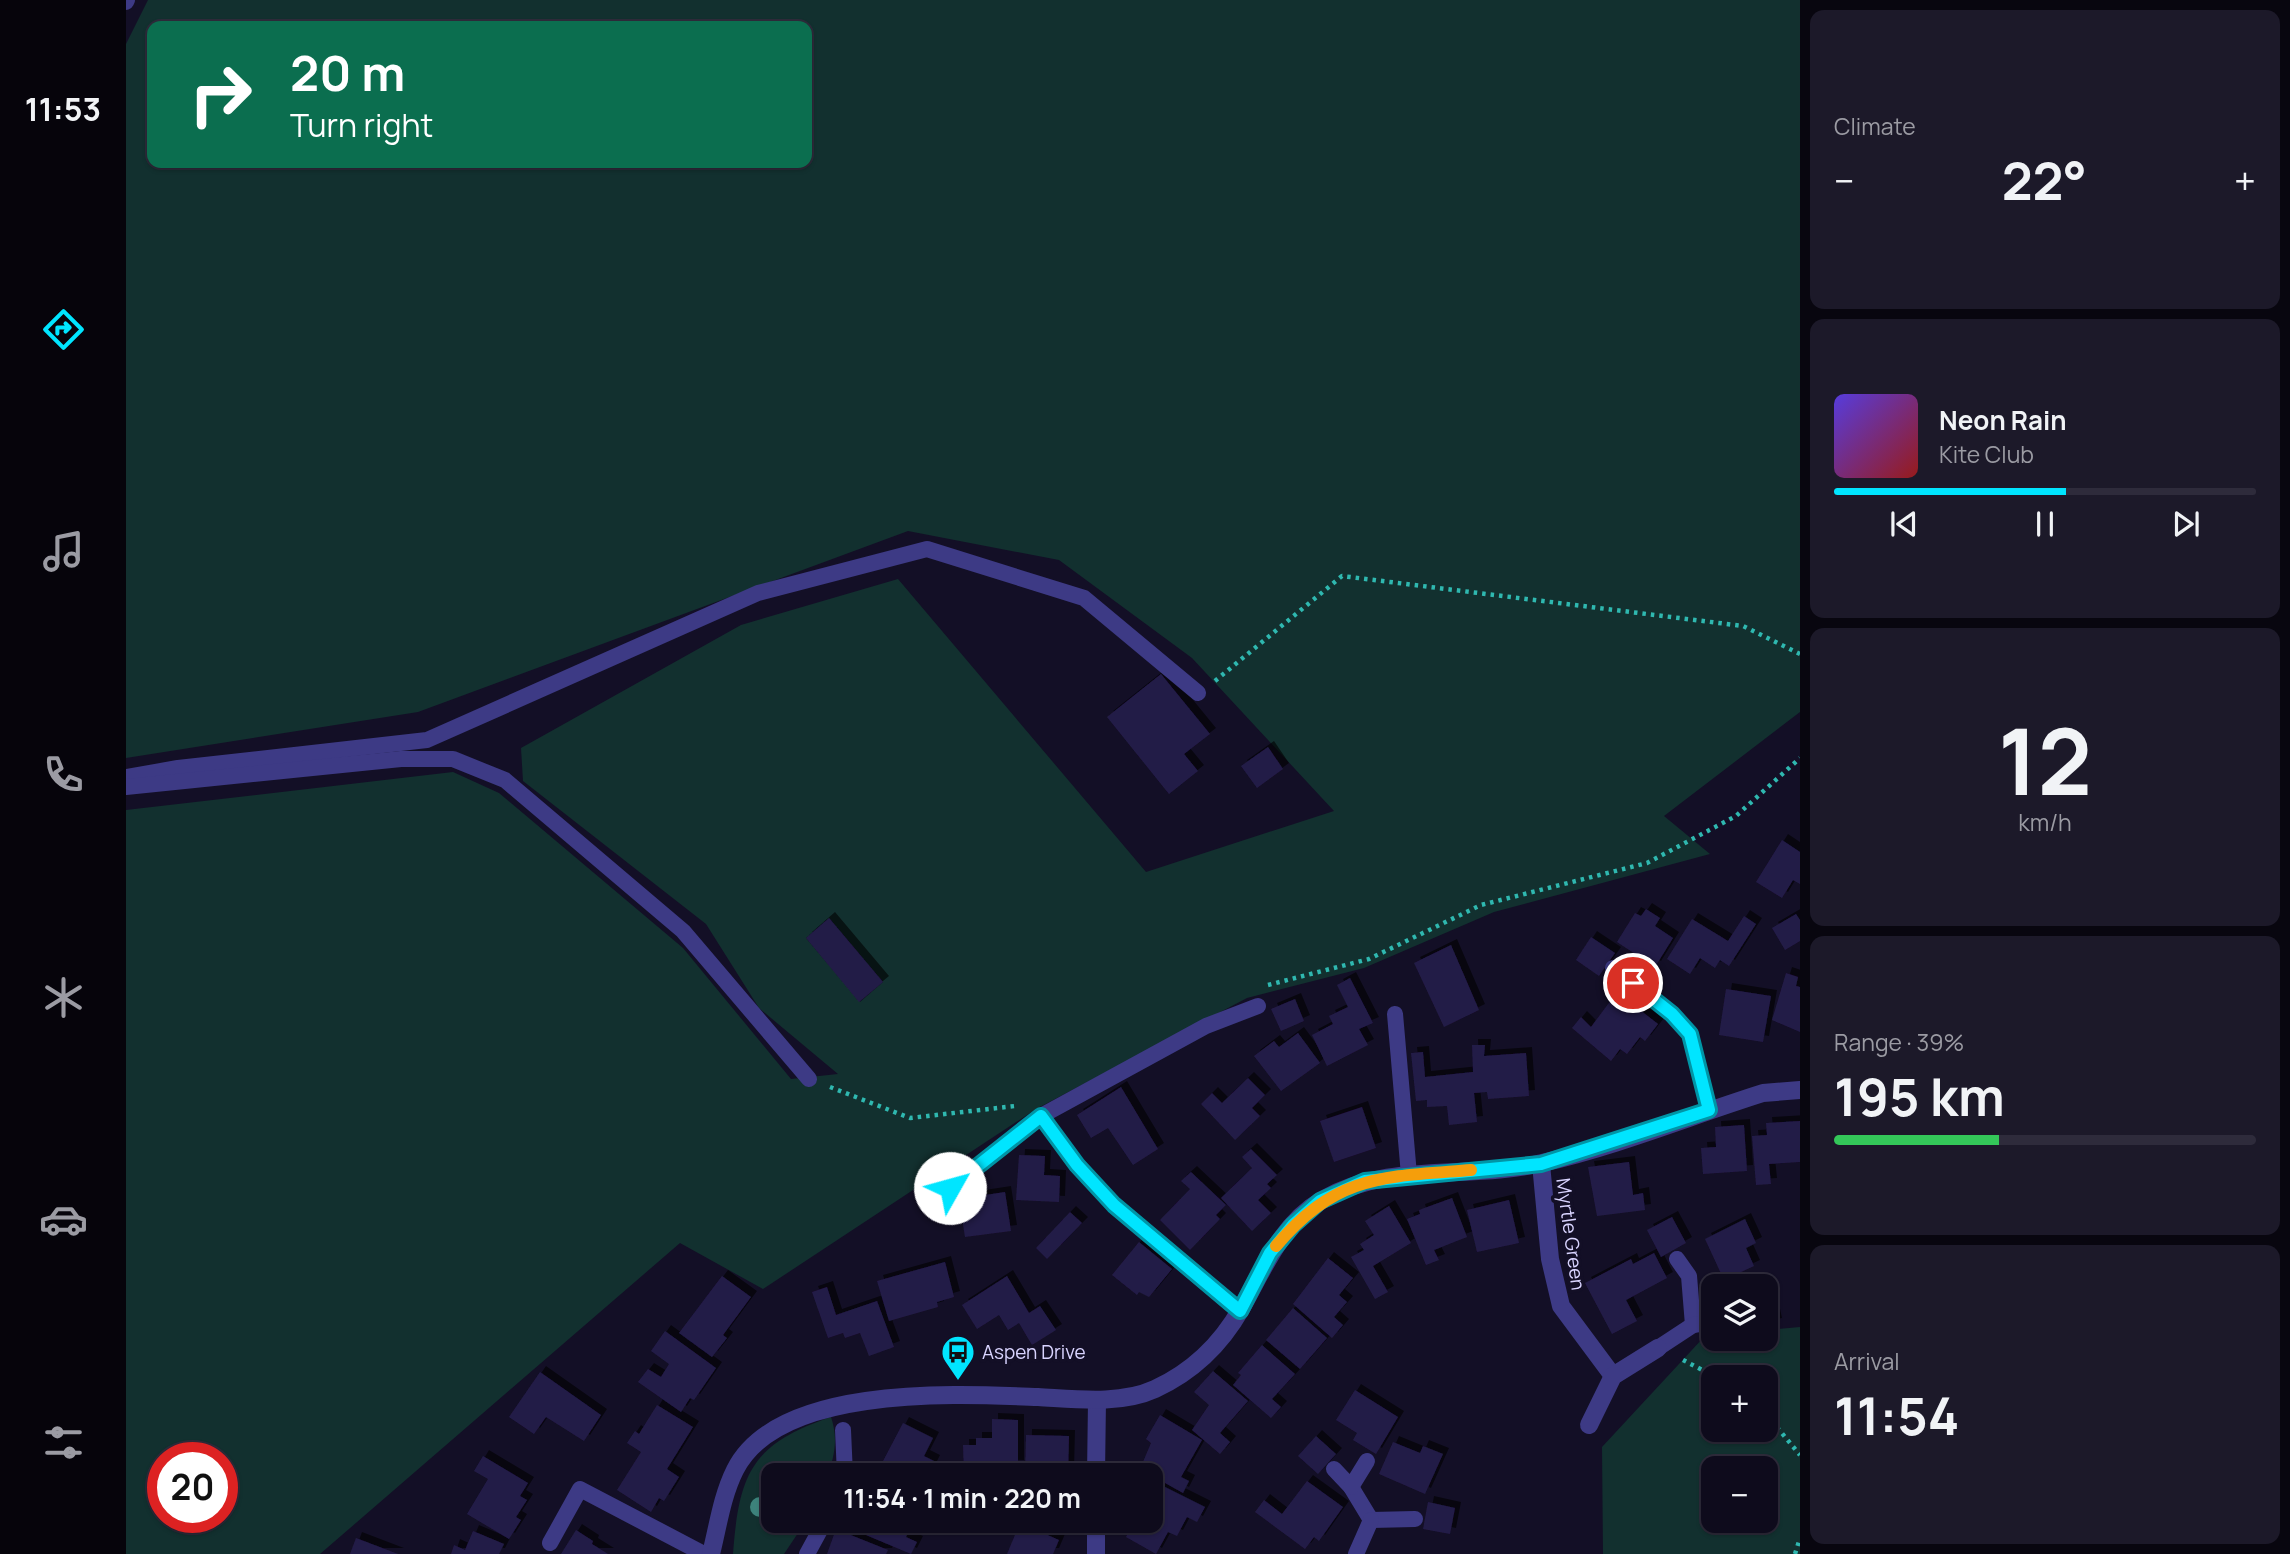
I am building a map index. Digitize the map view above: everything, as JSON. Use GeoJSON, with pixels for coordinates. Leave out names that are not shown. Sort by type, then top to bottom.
{"type":"FeatureCollection","features":[{"type":"Feature","properties":{"kind":"street"},"geometry":{"type":"LineString","coordinates":[[711,1554],[736,1467],[758,1441],[794,1418],[839,1405],[948,1394],[1097,1400],[1151,1391],[1199,1362],[1218,1342],[1240,1311],[1270,1253],[1293,1225],[1320,1201],[1365,1181],[1541,1164],[1763,1093],[1800,1090]]}},
{"type":"Feature","properties":{"kind":"street","name":"Myrtle Green"},"geometry":{"type":"LineString","coordinates":[[1541,1164],[1550,1259],[1561,1307],[1614,1376]]}},
{"type":"Feature","properties":{"kind":"street"},"geometry":{"type":"LineString","coordinates":[[1589,1425],[1614,1376],[1658,1348]]}},
{"type":"Feature","properties":{"kind":"street"},"geometry":{"type":"LineString","coordinates":[[1096,1463],[1097,1400]]}},
{"type":"Feature","properties":{"kind":"street"},"geometry":{"type":"LineString","coordinates":[[1096,1533],[1096,1554]]}},
{"type":"Feature","properties":{"kind":"lane"},"geometry":{"type":"LineString","coordinates":[[126,777],[178,768],[427,740],[758,593],[928,549],[1084,598],[1198,693]]}},
{"type":"Feature","properties":{"kind":"lane"},"geometry":{"type":"LineString","coordinates":[[126,788],[401,759],[453,759],[478,767],[505,780],[683,932],[809,1079]]}},
{"type":"Feature","properties":{"kind":"lane"},"geometry":{"type":"LineString","coordinates":[[1613,968],[1672,1014],[1690,1034],[1709,1110]]}},
{"type":"Feature","properties":{"kind":"lane"},"geometry":{"type":"LineString","coordinates":[[950,1188],[1041,1116],[1206,1027],[1258,1006]]}},
{"type":"Feature","properties":{"kind":"lane"},"geometry":{"type":"LineString","coordinates":[[1395,1014],[1409,1175]]}},
{"type":"Feature","properties":{"kind":"lane"},"geometry":{"type":"LineString","coordinates":[[1041,1116],[1077,1165],[1114,1205],[1240,1311]]}},
{"type":"Feature","properties":{"kind":"lane"},"geometry":{"type":"LineString","coordinates":[[1678,1259],[1689,1276],[1693,1325]]}},
{"type":"Feature","properties":{"kind":"lane"},"geometry":{"type":"LineString","coordinates":[[1658,1348],[1693,1325],[1701,1324]]}},
{"type":"Feature","properties":{"kind":"lane"},"geometry":{"type":"LineString","coordinates":[[843,1430],[844,1463]]}},
{"type":"Feature","properties":{"kind":"lane"},"geometry":{"type":"LineString","coordinates":[[1351,1487],[1367,1461]]}},
{"type":"Feature","properties":{"kind":"lane"},"geometry":{"type":"LineString","coordinates":[[1334,1469],[1351,1487],[1371,1520]]}},
{"type":"Feature","properties":{"kind":"lane"},"geometry":{"type":"LineString","coordinates":[[550,1543],[580,1489],[704,1554]]}},
{"type":"Feature","properties":{"kind":"lane"},"geometry":{"type":"LineString","coordinates":[[1371,1520],[1415,1519]]}},
{"type":"Feature","properties":{"kind":"lane"},"geometry":{"type":"LineString","coordinates":[[1356,1554],[1371,1520]]}},
{"type":"Feature","properties":{"kind":"lane"},"geometry":{"type":"LineString","coordinates":[[807,1554],[818,1533]]}},
{"type":"Feature","properties":{"kind":"path"},"geometry":{"type":"LineString","coordinates":[[1198,693],[1342,576],[1743,626],[1800,654]]}},
{"type":"Feature","properties":{"kind":"path"},"geometry":{"type":"LineString","coordinates":[[1256,988],[1369,960],[1481,905],[1647,863],[1736,816],[1800,758]]}},
{"type":"Feature","properties":{"kind":"path"},"geometry":{"type":"LineString","coordinates":[[809,1079],[910,1118],[1022,1106]]}},
{"type":"Feature","properties":{"kind":"path"},"geometry":{"type":"LineString","coordinates":[[1658,1348],[1701,1370]]}},
{"type":"Feature","properties":{"kind":"path"},"geometry":{"type":"LineString","coordinates":[[1778,1428],[1800,1455]]}},
{"type":"Feature","properties":{"kind":"path"},"geometry":{"type":"LineString","coordinates":[[1795,1554],[1800,1538]]}},
{"type":"Feature","properties":{"kind":"green space"},"geometry":{"type":"Polygon","coordinates":[[[148,0],[1800,0],[1800,712],[1664,816],[1710,854],[1494,912],[1364,968],[1247,998],[1036,1109],[763,1289],[680,1243],[320,1554],[126,1554],[126,810],[453,772],[499,793],[683,948],[791,1079],[838,1074],[759,1008],[706,924],[523,781],[521,748],[741,625],[898,579],[1146,872],[1334,811],[1192,658],[1059,560],[908,531],[418,712],[126,758],[126,44],[148,0]],[[829,918],[806,938],[860,1002],[883,982],[829,918]]]}},
{"type":"Feature","properties":{"kind":"green space"},"geometry":{"type":"Polygon","coordinates":[[[1800,1327],[1800,1554],[1603,1554],[1602,1447],[1701,1340],[1701,1351],[1778,1351],[1778,1329],[1800,1327]]]}},
{"type":"Feature","properties":{"kind":"green space"},"geometry":{"type":"Polygon","coordinates":[[[831,1417],[835,1446],[831,1463],[761,1463],[761,1533],[798,1533],[784,1554],[733,1554],[740,1503],[754,1466],[766,1451],[804,1427],[831,1417]]]}},
{"type":"Feature","properties":{"kind":"building"},"geometry":{"type":"Polygon","coordinates":[[[1161,674],[1210,734],[1184,754],[1198,771],[1169,794],[1107,717],[1161,674]]]}},
{"type":"Feature","properties":{"kind":"building"},"geometry":{"type":"Polygon","coordinates":[[[1268,747],[1283,769],[1257,788],[1241,766],[1268,747]]]}},
{"type":"Feature","properties":{"kind":"building"},"geometry":{"type":"Polygon","coordinates":[[[1782,840],[1800,852],[1800,884],[1793,880],[1782,898],[1756,882],[1782,840]]]}},
{"type":"Feature","properties":{"kind":"building"},"geometry":{"type":"Polygon","coordinates":[[[1646,909],[1660,918],[1655,926],[1673,938],[1655,967],[1617,942],[1635,913],[1641,916],[1646,909]]]}},
{"type":"Feature","properties":{"kind":"building"},"geometry":{"type":"Polygon","coordinates":[[[1796,914],[1800,920],[1800,941],[1785,950],[1772,928],[1796,914]]]}},
{"type":"Feature","properties":{"kind":"building"},"geometry":{"type":"Polygon","coordinates":[[[1744,916],[1756,924],[1729,966],[1720,960],[1715,968],[1700,958],[1690,974],[1667,959],[1692,919],[1728,941],[1744,916]]]}},
{"type":"Feature","properties":{"kind":"building"},"geometry":{"type":"Polygon","coordinates":[[[829,918],[883,982],[859,1002],[806,938],[829,918]]]}},
{"type":"Feature","properties":{"kind":"building"},"geometry":{"type":"Polygon","coordinates":[[[1591,937],[1615,953],[1599,976],[1576,960],[1591,937]]]}},
{"type":"Feature","properties":{"kind":"building"},"geometry":{"type":"Polygon","coordinates":[[[1451,945],[1479,1010],[1444,1027],[1414,963],[1451,945]]]}},
{"type":"Feature","properties":{"kind":"building"},"geometry":{"type":"Polygon","coordinates":[[[1786,973],[1798,977],[1796,986],[1800,987],[1800,1032],[1772,1020],[1786,973]]]}},
{"type":"Feature","properties":{"kind":"building"},"geometry":{"type":"Polygon","coordinates":[[[1350,978],[1373,1023],[1359,1029],[1368,1045],[1327,1066],[1312,1035],[1333,1024],[1329,1016],[1348,1007],[1337,985],[1350,978]]]}},
{"type":"Feature","properties":{"kind":"building"},"geometry":{"type":"Polygon","coordinates":[[[1726,989],[1771,996],[1763,1042],[1719,1035],[1726,989]]]}},
{"type":"Feature","properties":{"kind":"building"},"geometry":{"type":"Polygon","coordinates":[[[1617,992],[1658,1024],[1645,1041],[1640,1037],[1627,1054],[1620,1049],[1611,1061],[1572,1028],[1581,1017],[1591,1027],[1617,992]]]}},
{"type":"Feature","properties":{"kind":"building"},"geometry":{"type":"Polygon","coordinates":[[[1295,999],[1304,1021],[1281,1031],[1271,1009],[1295,999]]]}},
{"type":"Feature","properties":{"kind":"building"},"geometry":{"type":"Polygon","coordinates":[[[1298,1033],[1320,1063],[1281,1091],[1254,1056],[1274,1041],[1279,1047],[1298,1033]]]}},
{"type":"Feature","properties":{"kind":"building"},"geometry":{"type":"Polygon","coordinates":[[[1472,1045],[1485,1045],[1484,1056],[1526,1053],[1529,1096],[1488,1099],[1487,1092],[1474,1093],[1477,1122],[1449,1125],[1447,1106],[1427,1107],[1427,1100],[1416,1101],[1411,1053],[1423,1052],[1425,1077],[1473,1072],[1472,1045]]]}},
{"type":"Feature","properties":{"kind":"building"},"geometry":{"type":"Polygon","coordinates":[[[1248,1078],[1265,1095],[1252,1108],[1260,1116],[1235,1140],[1201,1104],[1212,1093],[1222,1103],[1248,1078]]]}},
{"type":"Feature","properties":{"kind":"building"},"geometry":{"type":"Polygon","coordinates":[[[1121,1087],[1158,1149],[1133,1165],[1108,1128],[1091,1138],[1077,1115],[1121,1087]]]}},
{"type":"Feature","properties":{"kind":"building"},"geometry":{"type":"Polygon","coordinates":[[[1362,1107],[1376,1148],[1334,1162],[1320,1121],[1362,1107]]]}},
{"type":"Feature","properties":{"kind":"building"},"geometry":{"type":"Polygon","coordinates":[[[1800,1121],[1800,1162],[1769,1164],[1771,1184],[1756,1185],[1752,1136],[1767,1135],[1766,1123],[1800,1121]]]}},
{"type":"Feature","properties":{"kind":"building"},"geometry":{"type":"Polygon","coordinates":[[[1744,1125],[1747,1171],[1703,1174],[1701,1148],[1716,1147],[1715,1127],[1744,1125]]]}},
{"type":"Feature","properties":{"kind":"building"},"geometry":{"type":"Polygon","coordinates":[[[1251,1149],[1277,1175],[1267,1184],[1271,1188],[1258,1200],[1271,1213],[1252,1231],[1221,1198],[1252,1168],[1242,1157],[1251,1149]]]}},
{"type":"Feature","properties":{"kind":"building"},"geometry":{"type":"Polygon","coordinates":[[[1019,1155],[1045,1156],[1044,1175],[1060,1176],[1059,1202],[1016,1200],[1019,1155]]]}},
{"type":"Feature","properties":{"kind":"building"},"geometry":{"type":"Polygon","coordinates":[[[1629,1162],[1633,1195],[1643,1193],[1645,1210],[1597,1216],[1588,1167],[1629,1162]]]}},
{"type":"Feature","properties":{"kind":"building"},"geometry":{"type":"Polygon","coordinates":[[[1191,1172],[1226,1205],[1216,1215],[1220,1219],[1190,1250],[1160,1220],[1190,1189],[1181,1181],[1191,1172]]]}},
{"type":"Feature","properties":{"kind":"building"},"geometry":{"type":"Polygon","coordinates":[[[941,1183],[956,1204],[932,1221],[917,1200],[941,1183]]]}},
{"type":"Feature","properties":{"kind":"building"},"geometry":{"type":"Polygon","coordinates":[[[1005,1192],[1011,1231],[965,1237],[959,1199],[1005,1192]]]}},
{"type":"Feature","properties":{"kind":"building"},"geometry":{"type":"Polygon","coordinates":[[[1452,1198],[1467,1237],[1434,1250],[1439,1260],[1426,1265],[1407,1219],[1420,1214],[1419,1210],[1452,1198]]]}},
{"type":"Feature","properties":{"kind":"building"},"geometry":{"type":"Polygon","coordinates":[[[1509,1200],[1519,1243],[1477,1252],[1467,1210],[1509,1200]]]}},
{"type":"Feature","properties":{"kind":"building"},"geometry":{"type":"Polygon","coordinates":[[[1389,1206],[1411,1243],[1373,1266],[1388,1292],[1375,1299],[1351,1257],[1364,1250],[1360,1244],[1374,1235],[1365,1221],[1389,1206]]]}},
{"type":"Feature","properties":{"kind":"building"},"geometry":{"type":"Polygon","coordinates":[[[1070,1212],[1082,1223],[1047,1259],[1036,1248],[1070,1212]]]}},
{"type":"Feature","properties":{"kind":"building"},"geometry":{"type":"Polygon","coordinates":[[[1672,1217],[1686,1243],[1661,1257],[1647,1230],[1672,1217]]]}},
{"type":"Feature","properties":{"kind":"building"},"geometry":{"type":"Polygon","coordinates":[[[1745,1219],[1756,1243],[1746,1248],[1754,1266],[1737,1274],[1721,1274],[1705,1239],[1745,1219]]]}},
{"type":"Feature","properties":{"kind":"building"},"geometry":{"type":"Polygon","coordinates":[[[1139,1242],[1172,1269],[1149,1297],[1139,1292],[1137,1295],[1112,1275],[1139,1242]]]}},
{"type":"Feature","properties":{"kind":"building"},"geometry":{"type":"Polygon","coordinates":[[[1654,1253],[1667,1278],[1626,1300],[1637,1321],[1612,1334],[1585,1283],[1631,1259],[1633,1264],[1654,1253]]]}},
{"type":"Feature","properties":{"kind":"building"},"geometry":{"type":"Polygon","coordinates":[[[1328,1258],[1353,1278],[1339,1295],[1347,1302],[1334,1317],[1343,1325],[1332,1338],[1293,1304],[1328,1258]]]}},
{"type":"Feature","properties":{"kind":"building"},"geometry":{"type":"Polygon","coordinates":[[[945,1262],[954,1297],[937,1302],[938,1307],[889,1321],[877,1281],[945,1262]]]}},
{"type":"Feature","properties":{"kind":"building"},"geometry":{"type":"Polygon","coordinates":[[[722,1276],[751,1297],[723,1335],[727,1338],[712,1357],[679,1333],[722,1276]]]}},
{"type":"Feature","properties":{"kind":"building"},"geometry":{"type":"Polygon","coordinates":[[[1007,1276],[1029,1313],[1040,1306],[1056,1330],[1032,1345],[1019,1323],[1008,1330],[999,1315],[977,1329],[962,1305],[1007,1276]]]}},
{"type":"Feature","properties":{"kind":"building"},"geometry":{"type":"Polygon","coordinates":[[[827,1287],[836,1315],[877,1301],[894,1347],[869,1356],[860,1333],[845,1338],[843,1333],[828,1338],[812,1292],[827,1287]]]}},
{"type":"Feature","properties":{"kind":"building"},"geometry":{"type":"Polygon","coordinates":[[[1293,1308],[1327,1338],[1300,1369],[1266,1340],[1293,1308]]]}},
{"type":"Feature","properties":{"kind":"building"},"geometry":{"type":"Polygon","coordinates":[[[665,1331],[716,1368],[694,1400],[690,1398],[681,1412],[638,1382],[648,1369],[661,1377],[669,1364],[651,1351],[665,1331]]]}},
{"type":"Feature","properties":{"kind":"building"},"geometry":{"type":"Polygon","coordinates":[[[1262,1345],[1295,1374],[1272,1399],[1281,1407],[1271,1418],[1233,1385],[1241,1375],[1238,1373],[1262,1345]]]}},
{"type":"Feature","properties":{"kind":"building"},"geometry":{"type":"Polygon","coordinates":[[[1213,1371],[1248,1401],[1220,1433],[1230,1442],[1220,1454],[1192,1430],[1209,1405],[1194,1392],[1213,1371]]]}},
{"type":"Feature","properties":{"kind":"building"},"geometry":{"type":"Polygon","coordinates":[[[540,1372],[601,1415],[584,1441],[546,1417],[534,1434],[509,1417],[540,1372]]]}},
{"type":"Feature","properties":{"kind":"building"},"geometry":{"type":"Polygon","coordinates":[[[1355,1390],[1398,1417],[1376,1454],[1353,1440],[1357,1433],[1336,1420],[1355,1390]]]}},
{"type":"Feature","properties":{"kind":"building"},"geometry":{"type":"Polygon","coordinates":[[[657,1405],[693,1427],[667,1469],[679,1477],[664,1501],[659,1498],[651,1512],[617,1490],[641,1452],[627,1443],[635,1431],[639,1434],[657,1405]]]}},
{"type":"Feature","properties":{"kind":"building"},"geometry":{"type":"Polygon","coordinates":[[[1160,1415],[1202,1440],[1181,1477],[1189,1481],[1183,1493],[1163,1482],[1163,1463],[1143,1463],[1151,1443],[1146,1439],[1160,1415]]]}},
{"type":"Feature","properties":{"kind":"building"},"geometry":{"type":"Polygon","coordinates":[[[992,1419],[1018,1420],[1018,1463],[964,1463],[963,1445],[976,1445],[976,1438],[992,1438],[992,1419]]]}},
{"type":"Feature","properties":{"kind":"building"},"geometry":{"type":"Polygon","coordinates":[[[903,1423],[933,1438],[924,1456],[934,1461],[933,1463],[882,1463],[903,1423]]]}},
{"type":"Feature","properties":{"kind":"building"},"geometry":{"type":"Polygon","coordinates":[[[1026,1435],[1069,1436],[1068,1463],[1025,1463],[1026,1435]]]}},
{"type":"Feature","properties":{"kind":"building"},"geometry":{"type":"Polygon","coordinates":[[[1316,1436],[1336,1454],[1318,1474],[1298,1456],[1316,1436]]]}},
{"type":"Feature","properties":{"kind":"building"},"geometry":{"type":"Polygon","coordinates":[[[1393,1442],[1420,1453],[1423,1446],[1443,1454],[1425,1494],[1379,1474],[1393,1442]]]}},
{"type":"Feature","properties":{"kind":"building"},"geometry":{"type":"Polygon","coordinates":[[[483,1456],[528,1483],[520,1496],[527,1500],[516,1517],[521,1520],[509,1539],[467,1514],[488,1479],[474,1471],[483,1456]]]}},
{"type":"Feature","properties":{"kind":"building"},"geometry":{"type":"Polygon","coordinates":[[[1307,1481],[1343,1507],[1319,1541],[1314,1537],[1305,1549],[1255,1512],[1264,1500],[1282,1514],[1307,1481]]]}},
{"type":"Feature","properties":{"kind":"building"},"geometry":{"type":"Polygon","coordinates":[[[1163,1486],[1205,1507],[1197,1522],[1187,1517],[1177,1536],[1168,1532],[1156,1554],[1126,1537],[1128,1533],[1163,1533],[1163,1486]]]}},
{"type":"Feature","properties":{"kind":"building"},"geometry":{"type":"Polygon","coordinates":[[[1428,1502],[1455,1508],[1450,1534],[1423,1529],[1428,1502]]]}},
{"type":"Feature","properties":{"kind":"building"},"geometry":{"type":"Polygon","coordinates":[[[576,1530],[593,1541],[592,1544],[608,1554],[561,1554],[576,1530]]]}},
{"type":"Feature","properties":{"kind":"building"},"geometry":{"type":"Polygon","coordinates":[[[473,1531],[504,1544],[499,1554],[451,1554],[454,1545],[465,1550],[473,1531]]]}},
{"type":"Feature","properties":{"kind":"building"},"geometry":{"type":"Polygon","coordinates":[[[835,1533],[846,1533],[888,1550],[886,1554],[827,1554],[835,1533]]]}},
{"type":"Feature","properties":{"kind":"building"},"geometry":{"type":"Polygon","coordinates":[[[908,1533],[906,1537],[917,1542],[911,1554],[866,1535],[908,1533]]]}},
{"type":"Feature","properties":{"kind":"building"},"geometry":{"type":"Polygon","coordinates":[[[1016,1533],[1043,1533],[1059,1540],[1053,1554],[1007,1554],[1016,1533]]]}},
{"type":"Feature","properties":{"kind":"building"},"geometry":{"type":"Polygon","coordinates":[[[356,1538],[398,1554],[350,1554],[356,1538]]]}},
{"type":"Feature","properties":{"kind":"slow traffic"},"geometry":{"type":"LineString","coordinates":[[1276,1246],[1293,1225],[1320,1201],[1365,1181],[1471,1170]]}},
{"type":"Feature","properties":{"kind":"place","name":"Aspen Drive"},"geometry":{"type":"Point","coordinates":[958,1382]}},
{"type":"Feature","properties":{"kind":"route"},"geometry":{"type":"LineString","coordinates":[[950,1188],[1041,1116],[1077,1165],[1114,1205],[1240,1311],[1270,1253],[1293,1225],[1320,1201],[1365,1181],[1541,1164],[1709,1110],[1690,1034],[1672,1014],[1633,983]]}}]}
